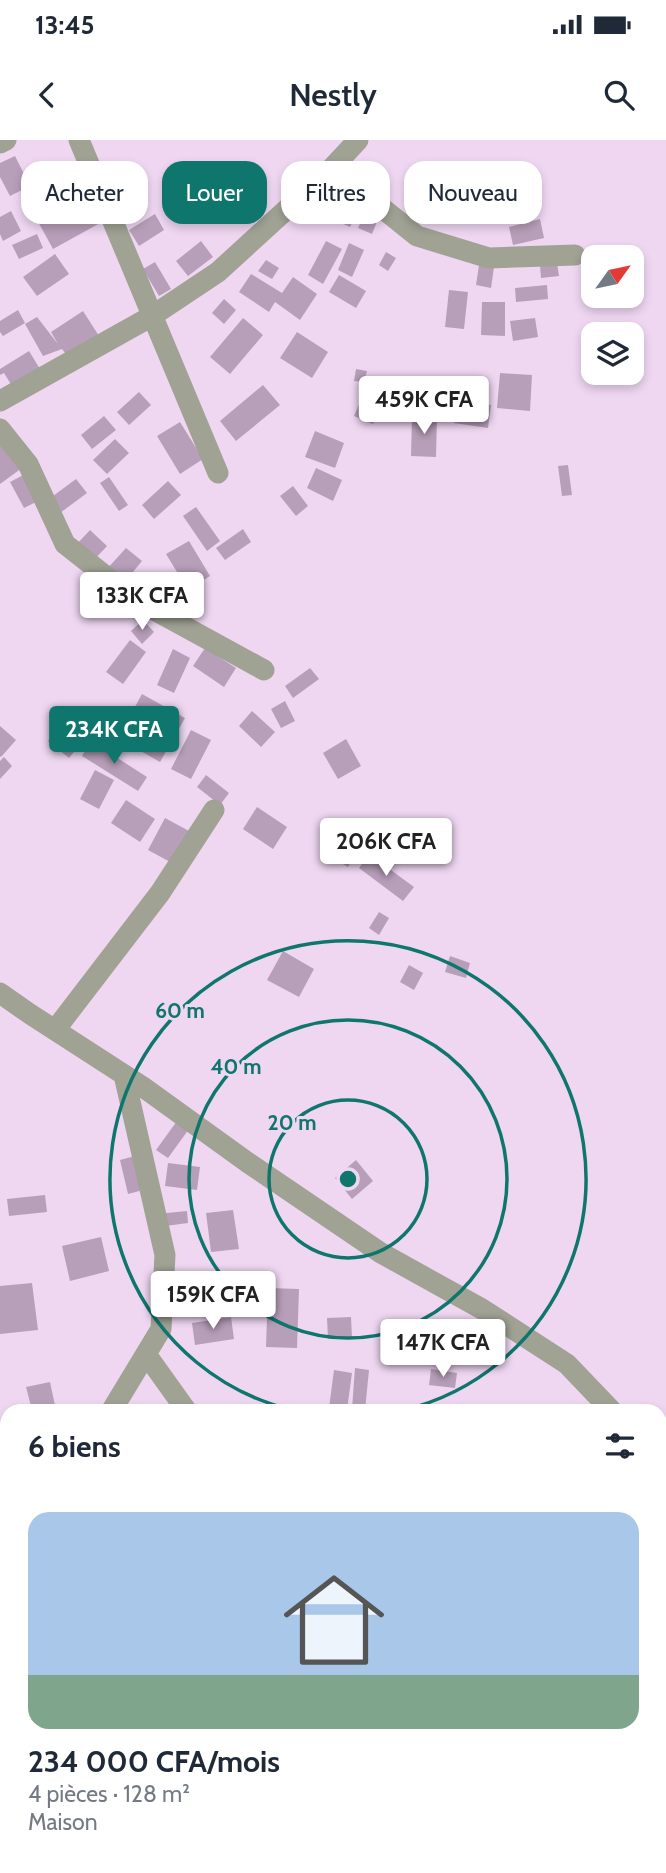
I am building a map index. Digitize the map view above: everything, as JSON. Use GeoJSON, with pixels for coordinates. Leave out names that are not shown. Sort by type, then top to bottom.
{"type":"FeatureCollection","features":[{"type":"Feature","properties":{"kind":"street"},"geometry":{"type":"LineString","coordinates":[[0,143],[6,140]]}},
{"type":"Feature","properties":{"kind":"street"},"geometry":{"type":"LineString","coordinates":[[79,140],[218,473]]}},
{"type":"Feature","properties":{"kind":"street"},"geometry":{"type":"LineString","coordinates":[[338,161],[358,140]]}},
{"type":"Feature","properties":{"kind":"street"},"geometry":{"type":"LineString","coordinates":[[0,401],[152,316],[218,272],[281,213]]}},
{"type":"Feature","properties":{"kind":"street"},"geometry":{"type":"LineString","coordinates":[[390,214],[417,236],[489,258],[575,255]]}},
{"type":"Feature","properties":{"kind":"street"},"geometry":{"type":"LineString","coordinates":[[0,429],[28,464],[65,544],[136,600],[264,670]]}},
{"type":"Feature","properties":{"kind":"street"},"geometry":{"type":"LineString","coordinates":[[55,1030],[160,893],[214,810]]}},
{"type":"Feature","properties":{"kind":"street"},"geometry":{"type":"LineString","coordinates":[[0,993],[382,1253],[482,1309],[567,1364],[605,1404]]}},
{"type":"Feature","properties":{"kind":"street"},"geometry":{"type":"LineString","coordinates":[[116,1404],[160,1329],[165,1255],[124,1075]]}},
{"type":"Feature","properties":{"kind":"street"},"geometry":{"type":"LineString","coordinates":[[146,1354],[182,1404]]}},
{"type":"Feature","properties":{"kind":"building"},"geometry":{"type":"Polygon","coordinates":[[[15,156],[21,168],[21,190],[10,196],[0,177],[0,163],[15,156]]]}},
{"type":"Feature","properties":{"kind":"building"},"geometry":{"type":"Polygon","coordinates":[[[11,211],[21,231],[3,241],[0,234],[0,217],[11,211]]]}},
{"type":"Feature","properties":{"kind":"building"},"geometry":{"type":"Polygon","coordinates":[[[155,214],[164,230],[139,246],[129,230],[139,224],[148,224],[148,218],[155,214]]]}},
{"type":"Feature","properties":{"kind":"building"},"geometry":{"type":"Polygon","coordinates":[[[39,224],[98,224],[53,249],[39,224]]]}},
{"type":"Feature","properties":{"kind":"building"},"geometry":{"type":"Polygon","coordinates":[[[360,224],[376,224],[372,234],[358,228],[360,224]]]}},
{"type":"Feature","properties":{"kind":"building"},"geometry":{"type":"Polygon","coordinates":[[[541,224],[544,238],[513,245],[509,227],[541,224]]]}},
{"type":"Feature","properties":{"kind":"building"},"geometry":{"type":"Polygon","coordinates":[[[37,234],[43,248],[19,259],[12,245],[37,234]]]}},
{"type":"Feature","properties":{"kind":"building"},"geometry":{"type":"Polygon","coordinates":[[[201,241],[213,257],[188,276],[176,261],[201,241]]]}},
{"type":"Feature","properties":{"kind":"building"},"geometry":{"type":"Polygon","coordinates":[[[326,241],[342,249],[323,284],[308,275],[326,241]]]}},
{"type":"Feature","properties":{"kind":"building"},"geometry":{"type":"Polygon","coordinates":[[[349,243],[364,250],[352,277],[338,270],[349,243]]]}},
{"type":"Feature","properties":{"kind":"building"},"geometry":{"type":"Polygon","coordinates":[[[386,252],[396,258],[388,271],[379,265],[386,252]]]}},
{"type":"Feature","properties":{"kind":"building"},"geometry":{"type":"Polygon","coordinates":[[[55,254],[69,274],[37,296],[23,277],[55,254]]]}},
{"type":"Feature","properties":{"kind":"building"},"geometry":{"type":"Polygon","coordinates":[[[266,260],[279,268],[272,279],[258,271],[266,260]]]}},
{"type":"Feature","properties":{"kind":"building"},"geometry":{"type":"Polygon","coordinates":[[[155,262],[171,289],[159,296],[143,269],[155,262]]]}},
{"type":"Feature","properties":{"kind":"building"},"geometry":{"type":"Polygon","coordinates":[[[557,263],[559,276],[541,278],[540,265],[557,263]]]}},
{"type":"Feature","properties":{"kind":"building"},"geometry":{"type":"Polygon","coordinates":[[[479,265],[494,267],[491,288],[476,285],[479,265]]]}},
{"type":"Feature","properties":{"kind":"building"},"geometry":{"type":"Polygon","coordinates":[[[251,274],[282,293],[293,277],[317,294],[300,320],[275,302],[269,312],[239,292],[251,274]]]}},
{"type":"Feature","properties":{"kind":"building"},"geometry":{"type":"Polygon","coordinates":[[[339,275],[366,291],[356,308],[329,292],[339,275]]]}},
{"type":"Feature","properties":{"kind":"building"},"geometry":{"type":"Polygon","coordinates":[[[547,285],[548,299],[516,302],[515,288],[547,285]]]}},
{"type":"Feature","properties":{"kind":"building"},"geometry":{"type":"Polygon","coordinates":[[[449,290],[468,292],[464,329],[445,327],[449,290]]]}},
{"type":"Feature","properties":{"kind":"building"},"geometry":{"type":"Polygon","coordinates":[[[224,299],[236,310],[224,324],[212,313],[224,299]]]}},
{"type":"Feature","properties":{"kind":"building"},"geometry":{"type":"Polygon","coordinates":[[[482,302],[505,302],[505,336],[481,335],[482,302]]]}},
{"type":"Feature","properties":{"kind":"building"},"geometry":{"type":"Polygon","coordinates":[[[18,310],[25,323],[3,336],[0,332],[0,321],[18,310]]]}},
{"type":"Feature","properties":{"kind":"building"},"geometry":{"type":"Polygon","coordinates":[[[83,311],[99,336],[68,357],[62,349],[43,356],[25,324],[37,317],[58,344],[51,332],[83,311]]]}},
{"type":"Feature","properties":{"kind":"building"},"geometry":{"type":"Polygon","coordinates":[[[243,318],[263,335],[230,374],[210,357],[243,318]]]}},
{"type":"Feature","properties":{"kind":"building"},"geometry":{"type":"Polygon","coordinates":[[[535,318],[538,337],[513,341],[510,321],[535,318]]]}},
{"type":"Feature","properties":{"kind":"building"},"geometry":{"type":"Polygon","coordinates":[[[297,332],[328,352],[312,378],[280,358],[297,332]]]}},
{"type":"Feature","properties":{"kind":"building"},"geometry":{"type":"Polygon","coordinates":[[[29,351],[40,369],[12,386],[4,373],[0,375],[0,369],[29,351]]]}},
{"type":"Feature","properties":{"kind":"building"},"geometry":{"type":"Polygon","coordinates":[[[356,369],[367,371],[364,382],[354,381],[356,369]]]}},
{"type":"Feature","properties":{"kind":"building"},"geometry":{"type":"Polygon","coordinates":[[[500,373],[532,375],[530,411],[497,408],[500,373]]]}},
{"type":"Feature","properties":{"kind":"building"},"geometry":{"type":"Polygon","coordinates":[[[263,385],[280,405],[236,441],[220,421],[263,385]]]}},
{"type":"Feature","properties":{"kind":"building"},"geometry":{"type":"Polygon","coordinates":[[[367,386],[387,395],[373,424],[354,416],[367,386]]]}},
{"type":"Feature","properties":{"kind":"building"},"geometry":{"type":"Polygon","coordinates":[[[139,392],[151,405],[129,425],[117,412],[139,392]]]}},
{"type":"Feature","properties":{"kind":"building"},"geometry":{"type":"Polygon","coordinates":[[[457,401],[491,405],[488,428],[454,423],[457,401]]]}},
{"type":"Feature","properties":{"kind":"building"},"geometry":{"type":"Polygon","coordinates":[[[104,416],[116,430],[92,449],[81,435],[104,416]]]}},
{"type":"Feature","properties":{"kind":"building"},"geometry":{"type":"Polygon","coordinates":[[[412,416],[437,417],[436,457],[411,456],[412,416]]]}},
{"type":"Feature","properties":{"kind":"building"},"geometry":{"type":"Polygon","coordinates":[[[180,422],[203,459],[180,474],[157,436],[180,422]]]}},
{"type":"Feature","properties":{"kind":"building"},"geometry":{"type":"Polygon","coordinates":[[[315,431],[344,443],[335,468],[305,457],[315,431]]]}},
{"type":"Feature","properties":{"kind":"building"},"geometry":{"type":"Polygon","coordinates":[[[0,437],[22,468],[0,484],[0,437]]]}},
{"type":"Feature","properties":{"kind":"building"},"geometry":{"type":"Polygon","coordinates":[[[115,439],[129,453],[107,474],[93,460],[115,439]]]}},
{"type":"Feature","properties":{"kind":"building"},"geometry":{"type":"Polygon","coordinates":[[[568,465],[572,495],[562,496],[558,466],[568,465]]]}},
{"type":"Feature","properties":{"kind":"building"},"geometry":{"type":"Polygon","coordinates":[[[316,468],[342,480],[333,501],[307,488],[316,468]]]}},
{"type":"Feature","properties":{"kind":"building"},"geometry":{"type":"Polygon","coordinates":[[[29,472],[42,499],[24,508],[10,482],[29,472]]]}},
{"type":"Feature","properties":{"kind":"building"},"geometry":{"type":"Polygon","coordinates":[[[109,477],[128,505],[119,511],[100,483],[109,477]]]}},
{"type":"Feature","properties":{"kind":"building"},"geometry":{"type":"Polygon","coordinates":[[[76,479],[87,493],[60,513],[49,499],[76,479]]]}},
{"type":"Feature","properties":{"kind":"building"},"geometry":{"type":"Polygon","coordinates":[[[168,481],[181,495],[154,519],[142,505],[168,481]]]}},
{"type":"Feature","properties":{"kind":"building"},"geometry":{"type":"Polygon","coordinates":[[[293,486],[308,506],[296,516],[280,496],[293,486]]]}},
{"type":"Feature","properties":{"kind":"building"},"geometry":{"type":"Polygon","coordinates":[[[196,507],[220,541],[207,551],[183,516],[196,507]]]}},
{"type":"Feature","properties":{"kind":"building"},"geometry":{"type":"Polygon","coordinates":[[[243,529],[251,542],[225,560],[216,548],[243,529]]]}},
{"type":"Feature","properties":{"kind":"building"},"geometry":{"type":"Polygon","coordinates":[[[90,530],[107,546],[93,561],[76,545],[90,530]]]}},
{"type":"Feature","properties":{"kind":"building"},"geometry":{"type":"Polygon","coordinates":[[[189,541],[210,576],[188,590],[166,554],[189,541]]]}},
{"type":"Feature","properties":{"kind":"building"},"geometry":{"type":"Polygon","coordinates":[[[126,548],[142,561],[122,585],[106,570],[126,548]]]}},
{"type":"Feature","properties":{"kind":"building"},"geometry":{"type":"Polygon","coordinates":[[[117,594],[125,606],[110,617],[102,605],[117,594]]]}},
{"type":"Feature","properties":{"kind":"building"},"geometry":{"type":"Polygon","coordinates":[[[143,620],[154,632],[142,644],[131,631],[143,620]]]}},
{"type":"Feature","properties":{"kind":"building"},"geometry":{"type":"Polygon","coordinates":[[[130,640],[146,652],[123,684],[106,672],[130,640]]]}},
{"type":"Feature","properties":{"kind":"building"},"geometry":{"type":"Polygon","coordinates":[[[205,648],[236,668],[224,687],[193,666],[205,648]]]}},
{"type":"Feature","properties":{"kind":"building"},"geometry":{"type":"Polygon","coordinates":[[[173,649],[190,658],[174,693],[157,685],[173,649]]]}},
{"type":"Feature","properties":{"kind":"building"},"geometry":{"type":"Polygon","coordinates":[[[310,668],[319,679],[293,698],[285,686],[310,668]]]}},
{"type":"Feature","properties":{"kind":"building"},"geometry":{"type":"Polygon","coordinates":[[[142,694],[185,718],[160,762],[118,738],[142,694]]]}},
{"type":"Feature","properties":{"kind":"building"},"geometry":{"type":"Polygon","coordinates":[[[285,701],[295,721],[281,728],[271,709],[285,701]]]}},
{"type":"Feature","properties":{"kind":"building"},"geometry":{"type":"Polygon","coordinates":[[[252,711],[275,732],[261,747],[239,726],[252,711]]]}},
{"type":"Feature","properties":{"kind":"building"},"geometry":{"type":"Polygon","coordinates":[[[61,724],[83,741],[69,758],[48,741],[61,724]]]}},
{"type":"Feature","properties":{"kind":"building"},"geometry":{"type":"Polygon","coordinates":[[[0,726],[16,740],[1,757],[0,756],[0,726]]]}},
{"type":"Feature","properties":{"kind":"building"},"geometry":{"type":"Polygon","coordinates":[[[191,730],[211,740],[191,779],[171,769],[191,730]]]}},
{"type":"Feature","properties":{"kind":"building"},"geometry":{"type":"Polygon","coordinates":[[[346,739],[361,766],[338,779],[323,753],[346,739]]]}},
{"type":"Feature","properties":{"kind":"building"},"geometry":{"type":"Polygon","coordinates":[[[91,741],[147,777],[138,791],[82,756],[91,741]]]}},
{"type":"Feature","properties":{"kind":"building"},"geometry":{"type":"Polygon","coordinates":[[[4,757],[12,766],[0,779],[0,761],[4,757]]]}},
{"type":"Feature","properties":{"kind":"building"},"geometry":{"type":"Polygon","coordinates":[[[95,770],[114,780],[99,809],[80,799],[95,770]]]}},
{"type":"Feature","properties":{"kind":"building"},"geometry":{"type":"Polygon","coordinates":[[[206,775],[229,793],[220,805],[197,787],[206,775]]]}},
{"type":"Feature","properties":{"kind":"building"},"geometry":{"type":"Polygon","coordinates":[[[126,800],[155,819],[140,842],[111,823],[126,800]]]}},
{"type":"Feature","properties":{"kind":"building"},"geometry":{"type":"Polygon","coordinates":[[[257,807],[287,827],[273,849],[243,829],[257,807]]]}},
{"type":"Feature","properties":{"kind":"building"},"geometry":{"type":"Polygon","coordinates":[[[165,818],[189,831],[172,863],[148,850],[165,818]]]}},
{"type":"Feature","properties":{"kind":"building"},"geometry":{"type":"Polygon","coordinates":[[[398,825],[416,842],[396,864],[377,848],[398,825]]]}},
{"type":"Feature","properties":{"kind":"building"},"geometry":{"type":"Polygon","coordinates":[[[346,847],[356,853],[348,867],[338,861],[346,847]]]}},
{"type":"Feature","properties":{"kind":"building"},"geometry":{"type":"Polygon","coordinates":[[[369,854],[414,887],[403,901],[359,868],[369,854]]]}},
{"type":"Feature","properties":{"kind":"building"},"geometry":{"type":"Polygon","coordinates":[[[379,912],[389,918],[379,935],[369,928],[379,912]]]}},
{"type":"Feature","properties":{"kind":"building"},"geometry":{"type":"Polygon","coordinates":[[[283,951],[314,969],[299,997],[267,980],[283,951]]]}},
{"type":"Feature","properties":{"kind":"building"},"geometry":{"type":"Polygon","coordinates":[[[450,956],[470,963],[466,978],[445,972],[450,956]]]}},
{"type":"Feature","properties":{"kind":"building"},"geometry":{"type":"Polygon","coordinates":[[[409,965],[423,973],[414,990],[400,982],[409,965]]]}},
{"type":"Feature","properties":{"kind":"building"},"geometry":{"type":"Polygon","coordinates":[[[177,1121],[189,1129],[168,1158],[156,1150],[177,1121]]]}},
{"type":"Feature","properties":{"kind":"building"},"geometry":{"type":"Polygon","coordinates":[[[135,1156],[143,1190],[128,1194],[120,1160],[135,1156]]]}},
{"type":"Feature","properties":{"kind":"building"},"geometry":{"type":"Polygon","coordinates":[[[356,1160],[373,1181],[352,1199],[335,1178],[356,1160]]]}},
{"type":"Feature","properties":{"kind":"building"},"geometry":{"type":"Polygon","coordinates":[[[168,1163],[200,1167],[197,1190],[165,1186],[168,1163]]]}},
{"type":"Feature","properties":{"kind":"building"},"geometry":{"type":"Polygon","coordinates":[[[45,1195],[47,1212],[9,1216],[7,1199],[45,1195]]]}},
{"type":"Feature","properties":{"kind":"building"},"geometry":{"type":"Polygon","coordinates":[[[233,1210],[239,1249],[211,1252],[206,1213],[233,1210]]]}},
{"type":"Feature","properties":{"kind":"building"},"geometry":{"type":"Polygon","coordinates":[[[187,1211],[188,1223],[158,1227],[156,1214],[187,1211]]]}},
{"type":"Feature","properties":{"kind":"building"},"geometry":{"type":"Polygon","coordinates":[[[101,1237],[109,1271],[70,1281],[62,1246],[101,1237]]]}},
{"type":"Feature","properties":{"kind":"building"},"geometry":{"type":"Polygon","coordinates":[[[32,1283],[38,1330],[0,1334],[0,1286],[32,1283]]]}},
{"type":"Feature","properties":{"kind":"building"},"geometry":{"type":"Polygon","coordinates":[[[268,1288],[299,1289],[297,1348],[266,1347],[268,1288]]]}},
{"type":"Feature","properties":{"kind":"building"},"geometry":{"type":"Polygon","coordinates":[[[231,1317],[234,1339],[195,1345],[192,1323],[231,1317]]]}},
{"type":"Feature","properties":{"kind":"building"},"geometry":{"type":"Polygon","coordinates":[[[351,1317],[352,1338],[328,1339],[327,1318],[351,1317]]]}},
{"type":"Feature","properties":{"kind":"building"},"geometry":{"type":"Polygon","coordinates":[[[355,1368],[369,1370],[366,1404],[352,1404],[355,1368]]]}},
{"type":"Feature","properties":{"kind":"building"},"geometry":{"type":"Polygon","coordinates":[[[431,1369],[457,1373],[455,1388],[429,1385],[431,1369]]]}},
{"type":"Feature","properties":{"kind":"building"},"geometry":{"type":"Polygon","coordinates":[[[334,1370],[352,1373],[348,1404],[330,1404],[334,1370]]]}},
{"type":"Feature","properties":{"kind":"building"},"geometry":{"type":"Polygon","coordinates":[[[50,1382],[55,1404],[30,1404],[26,1387],[50,1382]]]}}]}
